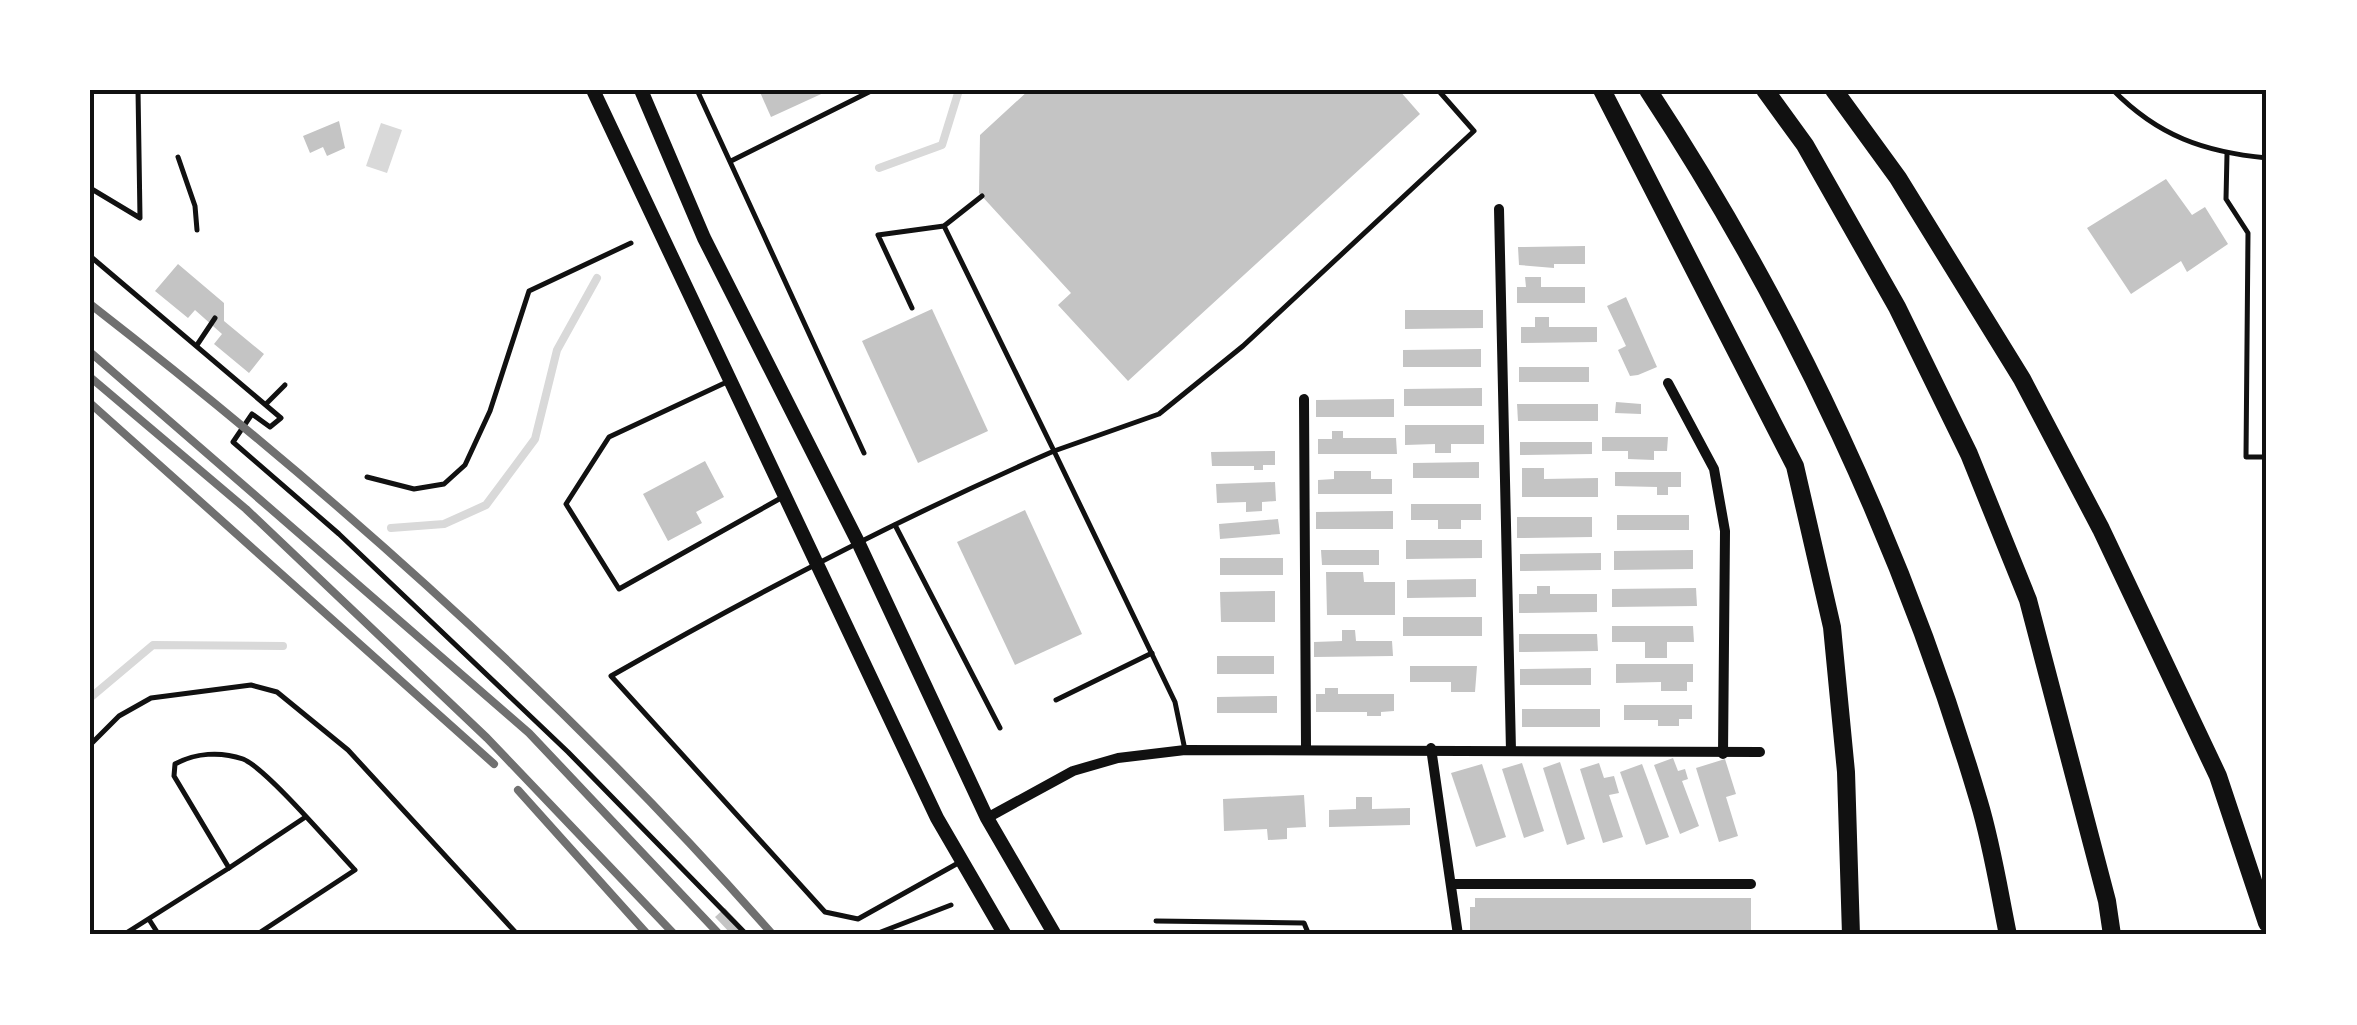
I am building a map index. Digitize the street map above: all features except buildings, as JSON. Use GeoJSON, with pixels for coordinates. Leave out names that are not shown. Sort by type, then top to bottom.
{"type":"FeatureCollection","features":[{"type":"Feature","properties":{"kind":"highway"},"geometry":{"type":"LineString","coordinates":[[1602,90],[1795,466],[1832,626],[1846,772],[1851,935]]}},
{"type":"Feature","properties":{"kind":"highway"},"geometry":{"type":"LineString","coordinates":[[1648,90],[1707,180],[1804,360],[1904,580],[1980,804],[2008,935]]}},
{"type":"Feature","properties":{"kind":"highway"},"geometry":{"type":"LineString","coordinates":[[1765,90],[1806,145],[1897,307],[1977,473],[2028,600],[2107,902],[2112,935]]}},
{"type":"Feature","properties":{"kind":"highway"},"geometry":{"type":"LineString","coordinates":[[1834,90],[1898,178],[2011,362],[2102,529],[2218,776],[2267,924]]}},
{"type":"Feature","properties":{"kind":"main road"},"geometry":{"type":"LineString","coordinates":[[593,90],[783,497],[960,862],[1005,935]]}},
{"type":"Feature","properties":{"kind":"main road"},"geometry":{"type":"LineString","coordinates":[[642,90],[704,238],[858,542],[987,818],[1055,935]]}},
{"type":"Feature","properties":{"kind":"street"},"geometry":{"type":"LineString","coordinates":[[1499,209],[1511,751]]}},
{"type":"Feature","properties":{"kind":"street"},"geometry":{"type":"LineString","coordinates":[[1668,383],[1714,468],[1725,530],[1723,754]]}},
{"type":"Feature","properties":{"kind":"street"},"geometry":{"type":"LineString","coordinates":[[1304,399],[1306,748]]}},
{"type":"Feature","properties":{"kind":"street"},"geometry":{"type":"LineString","coordinates":[[1431,748],[1458,935]]}},
{"type":"Feature","properties":{"kind":"street"},"geometry":{"type":"LineString","coordinates":[[987,818],[1073,771],[1118,758],[1185,750],[1760,752]]}},
{"type":"Feature","properties":{"kind":"street"},"geometry":{"type":"LineString","coordinates":[[1452,884],[1751,884]]}},
{"type":"Feature","properties":{"kind":"lane"},"geometry":{"type":"LineString","coordinates":[[90,188],[140,218],[138,90]]}},
{"type":"Feature","properties":{"kind":"lane"},"geometry":{"type":"LineString","coordinates":[[697,90],[864,453]]}},
{"type":"Feature","properties":{"kind":"lane"},"geometry":{"type":"LineString","coordinates":[[731,161],[872,90]]}},
{"type":"Feature","properties":{"kind":"lane"},"geometry":{"type":"LineString","coordinates":[[960,862],[858,919],[825,912],[612,676],[858,542],[1054,451],[1159,414],[1243,346],[1474,131],[1438,90]]}},
{"type":"Feature","properties":{"kind":"lane"},"geometry":{"type":"LineString","coordinates":[[2113,90],[2172,138],[2227,154],[2267,158]]}},
{"type":"Feature","properties":{"kind":"lane"},"geometry":{"type":"LineString","coordinates":[[2227,154],[2226,199],[2248,234],[2246,457],[2267,458]]}},
{"type":"Feature","properties":{"kind":"lane"},"geometry":{"type":"LineString","coordinates":[[912,308],[878,235],[944,226],[982,196]]}},
{"type":"Feature","properties":{"kind":"lane"},"geometry":{"type":"LineString","coordinates":[[944,226],[1175,702],[1185,750]]}},
{"type":"Feature","properties":{"kind":"lane"},"geometry":{"type":"LineString","coordinates":[[729,381],[608,438],[566,504],[619,589],[783,497]]}},
{"type":"Feature","properties":{"kind":"lane"},"geometry":{"type":"LineString","coordinates":[[895,525],[1000,728]]}},
{"type":"Feature","properties":{"kind":"lane"},"geometry":{"type":"LineString","coordinates":[[1056,700],[1152,653]]}},
{"type":"Feature","properties":{"kind":"lane"},"geometry":{"type":"LineString","coordinates":[[228,868],[174,776],[175,764],[190,756],[219,754],[247,760],[355,870],[256,935]]}},
{"type":"Feature","properties":{"kind":"lane"},"geometry":{"type":"LineString","coordinates":[[123,935],[304,818]]}},
{"type":"Feature","properties":{"kind":"lane"},"geometry":{"type":"LineString","coordinates":[[149,920],[160,935]]}},
{"type":"Feature","properties":{"kind":"lane"},"geometry":{"type":"LineString","coordinates":[[1156,921],[1304,923],[1309,935]]}},
{"type":"Feature","properties":{"kind":"path"},"geometry":{"type":"LineString","coordinates":[[178,157],[196,206],[197,230]]}},
{"type":"Feature","properties":{"kind":"path"},"geometry":{"type":"LineString","coordinates":[[367,477],[377,483],[414,489],[444,484],[465,465],[490,412],[529,292],[631,243]]}},
{"type":"Feature","properties":{"kind":"path"},"geometry":{"type":"LineString","coordinates":[[90,256],[280,418],[270,427],[252,414],[233,442],[339,534],[554,739],[746,935]]}},
{"type":"Feature","properties":{"kind":"path"},"geometry":{"type":"LineString","coordinates":[[197,346],[215,318]]}},
{"type":"Feature","properties":{"kind":"path"},"geometry":{"type":"LineString","coordinates":[[266,404],[285,384]]}},
{"type":"Feature","properties":{"kind":"path"},"geometry":{"type":"LineString","coordinates":[[90,745],[119,716],[151,698],[251,685],[278,692],[348,750],[518,935]]}},
{"type":"Feature","properties":{"kind":"path"},"geometry":{"type":"LineString","coordinates":[[873,935],[951,905]]}},
{"type":"Feature","properties":{"kind":"shaded area"},"geometry":{"type":"Polygon","coordinates":[[[381,123],[402,130],[387,173],[366,166],[381,123]]]}},
{"type":"Feature","properties":{"kind":"waterway"},"geometry":{"type":"LineString","coordinates":[[879,168],[942,145],[959,90]]}},
{"type":"Feature","properties":{"kind":"waterway"},"geometry":{"type":"LineString","coordinates":[[391,528],[444,524],[486,505],[535,439],[557,350],[597,278]]}},
{"type":"Feature","properties":{"kind":"waterway"},"geometry":{"type":"LineString","coordinates":[[90,698],[153,645],[283,646]]}},
{"type":"Feature","properties":{"kind":"railway"},"geometry":{"type":"LineString","coordinates":[[90,304],[270,450],[447,604],[615,766],[773,935]]}},
{"type":"Feature","properties":{"kind":"railway"},"geometry":{"type":"LineString","coordinates":[[90,352],[529,733],[720,935]]}},
{"type":"Feature","properties":{"kind":"railway"},"geometry":{"type":"LineString","coordinates":[[90,377],[246,509],[487,738],[675,935]]}},
{"type":"Feature","properties":{"kind":"railway"},"geometry":{"type":"LineString","coordinates":[[90,403],[494,764]]}},
{"type":"Feature","properties":{"kind":"railway"},"geometry":{"type":"LineString","coordinates":[[518,790],[648,935]]}}]}
